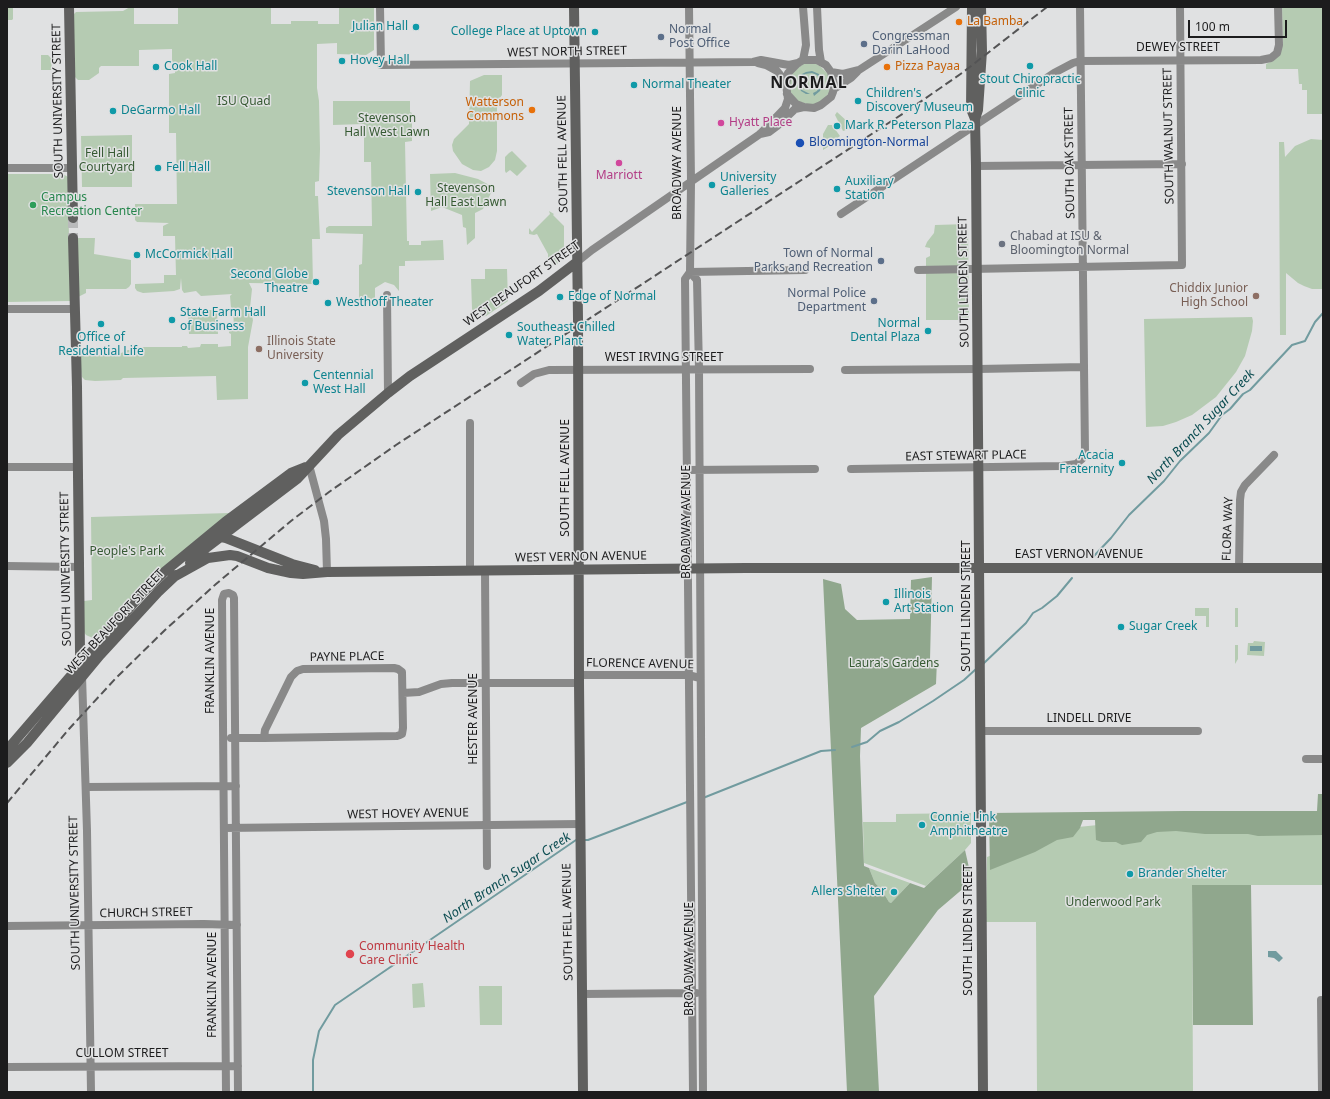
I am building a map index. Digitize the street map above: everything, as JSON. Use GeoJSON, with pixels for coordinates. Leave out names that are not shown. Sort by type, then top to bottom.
{"type":"FeatureCollection","features":[{"type":"Feature","properties":{"kind":"main road","name":"SOUTH UNIVERSITY STREET"},"geometry":{"type":"LineString","coordinates":[[69,7],[73,218]]}},
{"type":"Feature","properties":{"kind":"main road","name":"SOUTH FELL AVENUE"},"geometry":{"type":"LineString","coordinates":[[574,7],[583,1092]]}},
{"type":"Feature","properties":{"kind":"main road"},"geometry":{"type":"LineString","coordinates":[[962,7],[968,10],[972,18]]}},
{"type":"Feature","properties":{"kind":"main road","name":"SOUTH LINDEN STREET"},"geometry":{"type":"LineString","coordinates":[[972,7],[971,109],[976,122]]}},
{"type":"Feature","properties":{"kind":"main road","name":"SOUTH LINDEN STREET"},"geometry":{"type":"LineString","coordinates":[[981,7],[982,51],[976,122],[976,166],[983,1092]]}},
{"type":"Feature","properties":{"kind":"main road","name":"SOUTH UNIVERSITY STREET"},"geometry":{"type":"LineString","coordinates":[[73,238],[82,676]]}},
{"type":"Feature","properties":{"kind":"main road","name":"WEST BEAUFORT STREET"},"geometry":{"type":"LineString","coordinates":[[7,763],[145,606],[172,578],[206,548],[297,479],[338,435],[410,376],[539,291],[577,262]]}},
{"type":"Feature","properties":{"kind":"main road","name":"WEST BEAUFORT STREET"},"geometry":{"type":"LineString","coordinates":[[7,750],[143,592],[203,539],[292,473],[309,465]]}},
{"type":"Feature","properties":{"kind":"main road"},"geometry":{"type":"LineString","coordinates":[[243,521],[240,525],[238,533],[244,545]]}},
{"type":"Feature","properties":{"kind":"main road","name":"WEST VERNON AVENUE"},"geometry":{"type":"LineString","coordinates":[[203,539],[222,537],[292,564],[327,572]]}},
{"type":"Feature","properties":{"kind":"main road","name":"WEST VERNON AVENUE"},"geometry":{"type":"LineString","coordinates":[[172,578],[208,558],[222,555],[237,556],[268,568],[303,574],[327,572],[836,568]]}},
{"type":"Feature","properties":{"kind":"main road","name":"EAST VERNON AVENUE"},"geometry":{"type":"LineString","coordinates":[[836,568],[1323,568]]}},
{"type":"Feature","properties":{"kind":"main road"},"geometry":{"type":"LineString","coordinates":[[80,631],[87,640],[92,642],[103,639]]}},
{"type":"Feature","properties":{"kind":"street","name":"WEST NORTH STREET"},"geometry":{"type":"LineString","coordinates":[[380,7],[381,65],[753,62],[767,60],[789,65],[800,61]]}},
{"type":"Feature","properties":{"kind":"street","name":"BROADWAY AVENUE"},"geometry":{"type":"LineString","coordinates":[[689,7],[691,182],[690,272],[685,279],[693,1092]]}},
{"type":"Feature","properties":{"kind":"street"},"geometry":{"type":"LineString","coordinates":[[803,7],[806,46],[800,61],[788,73],[786,82],[787,94],[796,104],[814,108],[821,105],[830,97],[834,90],[851,78],[859,70],[956,7]]}},
{"type":"Feature","properties":{"kind":"street"},"geometry":{"type":"LineString","coordinates":[[817,7],[821,62]]}},
{"type":"Feature","properties":{"kind":"street","name":"SOUTH OAK STREET"},"geometry":{"type":"LineString","coordinates":[[1080,7],[1083,165],[1085,452],[1081,461]]}},
{"type":"Feature","properties":{"kind":"street","name":"SOUTH WALNUT STREET"},"geometry":{"type":"LineString","coordinates":[[1083,267],[1182,265],[1180,7]]}},
{"type":"Feature","properties":{"kind":"street","name":"DEWEY STREET"},"geometry":{"type":"LineString","coordinates":[[1080,61],[1261,60],[1271,58],[1275,55],[1279,45],[1278,7]]}},
{"type":"Feature","properties":{"kind":"street"},"geometry":{"type":"LineString","coordinates":[[800,61],[817,60],[826,65],[834,78],[834,90]]}},
{"type":"Feature","properties":{"kind":"street"},"geometry":{"type":"LineString","coordinates":[[841,214],[976,122],[1054,73],[1080,61]]}},
{"type":"Feature","properties":{"kind":"street","name":"WEST NORTH STREET"},"geometry":{"type":"LineString","coordinates":[[753,62],[766,65],[777,72],[786,82]]}},
{"type":"Feature","properties":{"kind":"street"},"geometry":{"type":"LineString","coordinates":[[831,72],[843,74],[859,70]]}},
{"type":"Feature","properties":{"kind":"street","name":"WEST BEAUFORT STREET"},"geometry":{"type":"LineString","coordinates":[[577,262],[592,250],[760,134],[785,108],[788,100],[787,94]]}},
{"type":"Feature","properties":{"kind":"street","name":"WEST BEAUFORT STREET"},"geometry":{"type":"LineString","coordinates":[[760,134],[769,132],[795,110],[804,107]]}},
{"type":"Feature","properties":{"kind":"street"},"geometry":{"type":"LineString","coordinates":[[976,166],[1182,164]]}},
{"type":"Feature","properties":{"kind":"street"},"geometry":{"type":"LineString","coordinates":[[7,168],[72,168]]}},
{"type":"Feature","properties":{"kind":"street"},"geometry":{"type":"LineString","coordinates":[[918,270],[1083,267]]}},
{"type":"Feature","properties":{"kind":"street"},"geometry":{"type":"LineString","coordinates":[[690,272],[805,270]]}},
{"type":"Feature","properties":{"kind":"street","name":"BROADWAY AVENUE"},"geometry":{"type":"LineString","coordinates":[[690,272],[697,280],[704,1092]]}},
{"type":"Feature","properties":{"kind":"street"},"geometry":{"type":"LineString","coordinates":[[387,295],[388,393]]}},
{"type":"Feature","properties":{"kind":"street"},"geometry":{"type":"LineString","coordinates":[[7,309],[74,309]]}},
{"type":"Feature","properties":{"kind":"street"},"geometry":{"type":"LineString","coordinates":[[845,370],[1084,367]]}},
{"type":"Feature","properties":{"kind":"street","name":"WEST IRVING STREET"},"geometry":{"type":"LineString","coordinates":[[521,383],[534,374],[549,370],[810,369]]}},
{"type":"Feature","properties":{"kind":"street"},"geometry":{"type":"LineString","coordinates":[[470,423],[470,571]]}},
{"type":"Feature","properties":{"kind":"street","name":"FLORA WAY"},"geometry":{"type":"LineString","coordinates":[[1239,568],[1241,492],[1245,485],[1274,455]]}},
{"type":"Feature","properties":{"kind":"street","name":"EAST STEWART PLACE"},"geometry":{"type":"LineString","coordinates":[[851,469],[1062,466],[1073,465],[1081,461]]}},
{"type":"Feature","properties":{"kind":"street"},"geometry":{"type":"LineString","coordinates":[[309,465],[324,521],[327,572]]}},
{"type":"Feature","properties":{"kind":"street"},"geometry":{"type":"LineString","coordinates":[[7,467],[78,467]]}},
{"type":"Feature","properties":{"kind":"street"},"geometry":{"type":"LineString","coordinates":[[687,470],[815,469]]}},
{"type":"Feature","properties":{"kind":"street"},"geometry":{"type":"LineString","coordinates":[[7,566],[80,566]]}},
{"type":"Feature","properties":{"kind":"street","name":"HESTER AVENUE"},"geometry":{"type":"LineString","coordinates":[[485,571],[487,866]]}},
{"type":"Feature","properties":{"kind":"street","name":"FRANKLIN AVENUE"},"geometry":{"type":"LineString","coordinates":[[226,1092],[222,600],[224,594],[229,593],[233,595],[234,598],[238,1092]]}},
{"type":"Feature","properties":{"kind":"street","name":"PAYNE PLACE"},"geometry":{"type":"LineString","coordinates":[[223,738],[264,738],[400,735],[402,734],[403,728],[402,672],[398,669],[303,669],[297,671],[291,677],[265,730],[264,738]]}},
{"type":"Feature","properties":{"kind":"street","name":"FLORENCE AVENUE"},"geometry":{"type":"LineString","coordinates":[[486,683],[688,675],[700,678]]}},
{"type":"Feature","properties":{"kind":"street","name":"SOUTH UNIVERSITY STREET"},"geometry":{"type":"LineString","coordinates":[[82,676],[86,787],[92,1092]]}},
{"type":"Feature","properties":{"kind":"street"},"geometry":{"type":"LineString","coordinates":[[403,693],[419,692],[441,684],[486,683]]}},
{"type":"Feature","properties":{"kind":"street","name":"LINDELL DRIVE"},"geometry":{"type":"LineString","coordinates":[[980,731],[1198,731]]}},
{"type":"Feature","properties":{"kind":"street"},"geometry":{"type":"LineString","coordinates":[[1306,759],[1323,759]]}},
{"type":"Feature","properties":{"kind":"street"},"geometry":{"type":"LineString","coordinates":[[689,775],[701,778]]}},
{"type":"Feature","properties":{"kind":"street"},"geometry":{"type":"LineString","coordinates":[[86,787],[236,786]]}},
{"type":"Feature","properties":{"kind":"street"},"geometry":{"type":"LineString","coordinates":[[690,822],[702,826]]}},
{"type":"Feature","properties":{"kind":"street","name":"WEST HOVEY AVENUE"},"geometry":{"type":"LineString","coordinates":[[224,828],[487,825],[580,829]]}},
{"type":"Feature","properties":{"kind":"street","name":"CHURCH STREET"},"geometry":{"type":"LineString","coordinates":[[7,926],[237,925]]}},
{"type":"Feature","properties":{"kind":"street"},"geometry":{"type":"LineString","coordinates":[[582,994],[702,993]]}},
{"type":"Feature","properties":{"kind":"street"},"geometry":{"type":"LineString","coordinates":[[1321,1000],[1322,1092]]}},
{"type":"Feature","properties":{"kind":"street","name":"CULLOM STREET"},"geometry":{"type":"LineString","coordinates":[[7,1067],[238,1066]]}},
{"type":"Feature","properties":{"kind":"green space"},"geometry":{"type":"Polygon","coordinates":[[[7,7],[13,7],[12,20],[7,20],[7,7]]]}},
{"type":"Feature","properties":{"kind":"green space","name":"ISU Quad"},"geometry":{"type":"Polygon","coordinates":[[[130,7],[134,7],[134,24],[178,24],[178,7],[271,7],[271,24],[291,24],[291,21],[318,21],[318,24],[339,24],[339,7],[374,7],[374,50],[366,55],[337,54],[337,43],[317,44],[317,88],[319,101],[320,149],[319,181],[315,182],[315,196],[318,196],[320,239],[312,239],[313,284],[249,283],[252,289],[250,308],[253,320],[248,347],[248,399],[217,400],[216,376],[123,378],[121,380],[95,381],[85,380],[82,377],[80,366],[81,356],[119,354],[128,350],[138,350],[138,347],[187,346],[188,348],[200,347],[201,344],[218,344],[218,347],[231,346],[231,334],[229,333],[229,328],[234,327],[233,309],[231,308],[230,296],[232,294],[201,296],[196,291],[184,293],[182,290],[181,278],[180,289],[174,291],[143,293],[137,291],[135,288],[135,284],[164,283],[164,275],[176,275],[175,236],[163,236],[163,226],[169,223],[137,222],[135,220],[135,204],[177,204],[176,133],[169,133],[169,74],[175,73],[175,63],[172,62],[172,49],[139,50],[139,66],[101,66],[99,68],[99,73],[89,80],[78,80],[75,77],[73,15],[76,12],[123,11],[130,7]]]}},
{"type":"Feature","properties":{"kind":"green space"},"geometry":{"type":"Polygon","coordinates":[[[1282,7],[1323,7],[1323,114],[1307,114],[1307,90],[1302,90],[1302,84],[1299,84],[1298,69],[1266,69],[1266,64],[1270,62],[1283,45],[1282,7]]]}},
{"type":"Feature","properties":{"kind":"green space"},"geometry":{"type":"Polygon","coordinates":[[[41,55],[48,55],[51,58],[52,70],[41,70],[41,55]]]}},
{"type":"Feature","properties":{"kind":"green space"},"geometry":{"type":"Polygon","coordinates":[[[815,63],[828,74],[830,86],[829,93],[824,99],[811,105],[797,101],[790,91],[790,75],[803,64],[815,63]]]}},
{"type":"Feature","properties":{"kind":"green space"},"geometry":{"type":"Polygon","coordinates":[[[484,75],[502,75],[502,95],[497,102],[497,151],[495,160],[489,167],[481,171],[473,170],[462,164],[453,151],[452,145],[454,139],[469,124],[470,81],[484,75]]]}},
{"type":"Feature","properties":{"kind":"green space","name":"Stevenson Hall West Lawn"},"geometry":{"type":"Polygon","coordinates":[[[333,101],[410,101],[410,112],[412,113],[412,141],[405,142],[407,241],[409,241],[409,245],[421,245],[421,241],[443,240],[444,260],[405,261],[405,266],[399,266],[399,291],[394,285],[385,282],[375,288],[375,302],[359,303],[359,265],[362,264],[363,234],[326,233],[326,228],[329,226],[372,226],[371,162],[364,162],[364,124],[333,125],[333,101]]]}},
{"type":"Feature","properties":{"kind":"green space"},"geometry":{"type":"Polygon","coordinates":[[[837,112],[849,123],[852,128],[843,131],[835,115],[837,112]]]}},
{"type":"Feature","properties":{"kind":"green space"},"geometry":{"type":"Polygon","coordinates":[[[828,125],[832,125],[840,136],[835,140],[836,142],[823,150],[823,134],[828,125]]]}},
{"type":"Feature","properties":{"kind":"green space","name":"Fell Hall Courtyard"},"geometry":{"type":"Polygon","coordinates":[[[132,135],[132,187],[82,187],[81,136],[132,135]]]}},
{"type":"Feature","properties":{"kind":"green space"},"geometry":{"type":"Polygon","coordinates":[[[1311,139],[1323,140],[1323,289],[1312,289],[1304,286],[1286,273],[1286,335],[1280,335],[1279,142],[1284,142],[1285,157],[1295,146],[1311,139]]]}},
{"type":"Feature","properties":{"kind":"green space"},"geometry":{"type":"Polygon","coordinates":[[[512,151],[527,166],[517,176],[510,170],[506,173],[505,171],[505,157],[512,151]]]}},
{"type":"Feature","properties":{"kind":"green space","name":"Stevenson Hall East Lawn"},"geometry":{"type":"Polygon","coordinates":[[[455,173],[478,179],[493,187],[483,209],[475,213],[475,238],[467,245],[466,228],[463,227],[462,215],[442,207],[431,211],[430,174],[455,173]]]}},
{"type":"Feature","properties":{"kind":"green space"},"geometry":{"type":"Polygon","coordinates":[[[7,174],[63,174],[68,177],[69,238],[95,238],[94,254],[131,260],[131,284],[129,287],[126,289],[86,289],[86,293],[70,301],[7,302],[7,174]]]}},
{"type":"Feature","properties":{"kind":"green space"},"geometry":{"type":"Polygon","coordinates":[[[549,211],[554,214],[553,215],[564,226],[564,253],[556,266],[553,265],[548,257],[548,254],[537,234],[529,234],[529,228],[532,232],[550,214],[549,211]]]}},
{"type":"Feature","properties":{"kind":"green space"},"geometry":{"type":"Polygon","coordinates":[[[968,224],[969,320],[926,320],[926,258],[930,256],[930,248],[925,247],[927,242],[934,233],[935,225],[968,224]]]}},
{"type":"Feature","properties":{"kind":"green space"},"geometry":{"type":"Polygon","coordinates":[[[485,269],[507,269],[508,301],[486,316],[477,318],[472,309],[471,279],[485,279],[485,269]]]}},
{"type":"Feature","properties":{"kind":"green space"},"geometry":{"type":"Polygon","coordinates":[[[188,310],[217,310],[218,334],[189,334],[188,310]]]}},
{"type":"Feature","properties":{"kind":"green space"},"geometry":{"type":"Polygon","coordinates":[[[1252,317],[1252,331],[1245,356],[1236,372],[1216,397],[1192,415],[1176,422],[1163,426],[1146,427],[1144,319],[1252,317]]]}},
{"type":"Feature","properties":{"kind":"green space","name":"People's Park"},"geometry":{"type":"Polygon","coordinates":[[[230,513],[98,637],[95,639],[86,635],[84,632],[84,601],[92,600],[91,517],[230,513]]]}},
{"type":"Feature","properties":{"kind":"green space","name":"Laura's Gardens"},"geometry":{"type":"Polygon","coordinates":[[[932,577],[930,660],[937,660],[936,684],[861,728],[860,756],[864,866],[869,868],[875,883],[891,903],[910,883],[924,888],[965,850],[972,881],[938,910],[874,996],[879,1092],[847,1092],[823,579],[841,584],[845,609],[857,620],[910,619],[911,580],[932,577]]]}},
{"type":"Feature","properties":{"kind":"green space"},"geometry":{"type":"Polygon","coordinates":[[[1195,608],[1209,608],[1209,627],[1206,627],[1206,616],[1195,616],[1195,608]]]}},
{"type":"Feature","properties":{"kind":"green space"},"geometry":{"type":"Polygon","coordinates":[[[1235,608],[1238,608],[1238,627],[1235,627],[1235,608]]]}},
{"type":"Feature","properties":{"kind":"green space"},"geometry":{"type":"Polygon","coordinates":[[[1254,641],[1265,642],[1264,656],[1247,655],[1248,643],[1253,643],[1254,641]]]}},
{"type":"Feature","properties":{"kind":"green space"},"geometry":{"type":"Polygon","coordinates":[[[1235,645],[1238,645],[1238,659],[1235,664],[1235,645]]]}},
{"type":"Feature","properties":{"kind":"green space"},"geometry":{"type":"Polygon","coordinates":[[[1318,794],[1323,794],[1323,835],[1258,836],[1248,834],[1205,834],[1176,831],[1157,832],[1147,835],[1141,842],[1122,845],[1116,842],[1102,842],[1096,840],[1095,820],[1083,820],[1080,828],[1073,837],[1057,840],[1035,852],[990,870],[989,813],[1317,811],[1318,794]]]}},
{"type":"Feature","properties":{"kind":"green space","name":"Connie Link Amphitheatre"},"geometry":{"type":"Polygon","coordinates":[[[971,813],[971,843],[926,886],[864,863],[863,822],[896,822],[896,814],[971,813]]]}},
{"type":"Feature","properties":{"kind":"green space","name":"Underwood Park"},"geometry":{"type":"Polygon","coordinates":[[[1322,820],[1322,885],[1192,885],[1193,1092],[1037,1092],[1036,922],[986,922],[987,857],[1046,834],[1078,827],[1118,823],[1322,820]]]}},
{"type":"Feature","properties":{"kind":"green space"},"geometry":{"type":"Polygon","coordinates":[[[869,868],[910,883],[891,903],[875,883],[869,868]]]}},
{"type":"Feature","properties":{"kind":"green space"},"geometry":{"type":"Polygon","coordinates":[[[1192,885],[1251,885],[1253,1025],[1193,1025],[1192,885]]]}},
{"type":"Feature","properties":{"kind":"green space"},"geometry":{"type":"Polygon","coordinates":[[[423,983],[425,1007],[413,1008],[412,984],[423,983]]]}},
{"type":"Feature","properties":{"kind":"green space"},"geometry":{"type":"Polygon","coordinates":[[[479,986],[502,986],[502,1025],[480,1025],[479,986]]]}},
{"type":"Feature","properties":{"kind":"water"},"geometry":{"type":"Polygon","coordinates":[[[812,71],[819,74],[823,84],[820,91],[814,96],[813,93],[817,91],[820,85],[817,75],[812,73],[805,74],[800,80],[802,90],[810,94],[806,94],[801,91],[798,84],[799,78],[802,74],[812,71]]]}},
{"type":"Feature","properties":{"kind":"water"},"geometry":{"type":"Polygon","coordinates":[[[1250,646],[1262,646],[1262,651],[1250,651],[1250,646]]]}},
{"type":"Feature","properties":{"kind":"water"},"geometry":{"type":"Polygon","coordinates":[[[1268,951],[1276,951],[1283,958],[1279,962],[1274,958],[1268,957],[1268,951]]]}},
{"type":"Feature","properties":{"kind":"waterway","name":"North Branch Sugar Creek"},"geometry":{"type":"LineString","coordinates":[[1093,557],[1111,538],[1129,515],[1164,481],[1180,461],[1209,433],[1222,415],[1230,409],[1243,394],[1250,390],[1292,345],[1305,341],[1315,322],[1323,313]]}},
{"type":"Feature","properties":{"kind":"waterway","name":"North Branch Sugar Creek"},"geometry":{"type":"LineString","coordinates":[[983,664],[1026,623],[1033,613],[1057,596],[1072,578]]}},
{"type":"Feature","properties":{"kind":"waterway","name":"North Branch Sugar Creek"},"geometry":{"type":"LineString","coordinates":[[852,747],[867,742],[880,731],[899,722],[933,701],[964,680],[976,669]]}},
{"type":"Feature","properties":{"kind":"waterway","name":"North Branch Sugar Creek"},"geometry":{"type":"LineString","coordinates":[[703,798],[821,751],[835,750]]}},
{"type":"Feature","properties":{"kind":"waterway","name":"North Branch Sugar Creek"},"geometry":{"type":"LineString","coordinates":[[583,840],[588,840],[687,802]]}},
{"type":"Feature","properties":{"kind":"waterway","name":"North Branch Sugar Creek"},"geometry":{"type":"LineString","coordinates":[[313,1092],[313,1060],[319,1031],[335,1005],[576,840]]}},
{"type":"Feature","properties":{"kind":"tunnel"},"geometry":{"type":"LineString","coordinates":[[73,218],[73,238]]}},
{"type":"Feature","properties":{"kind":"railway"},"geometry":{"type":"LineString","coordinates":[[7,803],[69,729],[116,678],[165,630],[216,584],[291,521],[329,492],[396,445],[910,109],[962,73],[1047,7]]}},
{"type":"Feature","properties":{"kind":"place","name":"La Bamba"},"geometry":{"type":"Point","coordinates":[959,22]}},
{"type":"Feature","properties":{"kind":"place","name":"Julian Hall"},"geometry":{"type":"Point","coordinates":[416,27]}},
{"type":"Feature","properties":{"kind":"place","name":"College Place at Uptown"},"geometry":{"type":"Point","coordinates":[595,32]}},
{"type":"Feature","properties":{"kind":"place","name":"Normal Post Office"},"geometry":{"type":"Point","coordinates":[661,37]}},
{"type":"Feature","properties":{"kind":"place","name":"Congressman Darin LaHood"},"geometry":{"type":"Point","coordinates":[864,44]}},
{"type":"Feature","properties":{"kind":"place","name":"Hovey Hall"},"geometry":{"type":"Point","coordinates":[342,61]}},
{"type":"Feature","properties":{"kind":"place","name":"Stout Chiropractic Clinic"},"geometry":{"type":"Point","coordinates":[1030,66]}},
{"type":"Feature","properties":{"kind":"place","name":"Cook Hall"},"geometry":{"type":"Point","coordinates":[156,67]}},
{"type":"Feature","properties":{"kind":"place","name":"Pizza Payaa"},"geometry":{"type":"Point","coordinates":[887,67]}},
{"type":"Feature","properties":{"kind":"place","name":"Normal Theater"},"geometry":{"type":"Point","coordinates":[634,85]}},
{"type":"Feature","properties":{"kind":"place","name":"Children's Discovery Museum"},"geometry":{"type":"Point","coordinates":[858,101]}},
{"type":"Feature","properties":{"kind":"place","name":"Watterson Commons"},"geometry":{"type":"Point","coordinates":[532,110]}},
{"type":"Feature","properties":{"kind":"place","name":"DeGarmo Hall"},"geometry":{"type":"Point","coordinates":[113,111]}},
{"type":"Feature","properties":{"kind":"place","name":"Hyatt Place"},"geometry":{"type":"Point","coordinates":[721,123]}},
{"type":"Feature","properties":{"kind":"place","name":"Mark R. Peterson Plaza"},"geometry":{"type":"Point","coordinates":[837,126]}},
{"type":"Feature","properties":{"kind":"place","name":"Bloomington-Normal"},"geometry":{"type":"Point","coordinates":[800,143]}},
{"type":"Feature","properties":{"kind":"place","name":"Marriott"},"geometry":{"type":"Point","coordinates":[619,163]}},
{"type":"Feature","properties":{"kind":"place","name":"Fell Hall"},"geometry":{"type":"Point","coordinates":[158,168]}},
{"type":"Feature","properties":{"kind":"place","name":"University Galleries"},"geometry":{"type":"Point","coordinates":[712,185]}},
{"type":"Feature","properties":{"kind":"place","name":"Auxiliary Station"},"geometry":{"type":"Point","coordinates":[837,189]}},
{"type":"Feature","properties":{"kind":"place","name":"Stevenson Hall"},"geometry":{"type":"Point","coordinates":[418,192]}},
{"type":"Feature","properties":{"kind":"place","name":"Campus Recreation Center"},"geometry":{"type":"Point","coordinates":[33,205]}},
{"type":"Feature","properties":{"kind":"place","name":"Chabad at ISU & Bloomington Normal"},"geometry":{"type":"Point","coordinates":[1002,244]}},
{"type":"Feature","properties":{"kind":"place","name":"McCormick Hall"},"geometry":{"type":"Point","coordinates":[137,255]}},
{"type":"Feature","properties":{"kind":"place","name":"Town of Normal Parks and Recreation"},"geometry":{"type":"Point","coordinates":[881,261]}},
{"type":"Feature","properties":{"kind":"place","name":"Second Globe Theatre"},"geometry":{"type":"Point","coordinates":[316,282]}},
{"type":"Feature","properties":{"kind":"place","name":"Chiddix Junior High School"},"geometry":{"type":"Point","coordinates":[1256,296]}},
{"type":"Feature","properties":{"kind":"place","name":"Edge of Normal"},"geometry":{"type":"Point","coordinates":[560,297]}},
{"type":"Feature","properties":{"kind":"place","name":"Normal Police Department"},"geometry":{"type":"Point","coordinates":[874,301]}},
{"type":"Feature","properties":{"kind":"place","name":"Westhoff Theater"},"geometry":{"type":"Point","coordinates":[328,303]}},
{"type":"Feature","properties":{"kind":"place","name":"State Farm Hall of Business"},"geometry":{"type":"Point","coordinates":[172,320]}},
{"type":"Feature","properties":{"kind":"place","name":"Office of Residential Life"},"geometry":{"type":"Point","coordinates":[101,324]}},
{"type":"Feature","properties":{"kind":"place","name":"Normal Dental Plaza"},"geometry":{"type":"Point","coordinates":[928,331]}},
{"type":"Feature","properties":{"kind":"place","name":"Southeast Chilled Water Plant"},"geometry":{"type":"Point","coordinates":[509,335]}},
{"type":"Feature","properties":{"kind":"place","name":"Illinois State University"},"geometry":{"type":"Point","coordinates":[259,349]}},
{"type":"Feature","properties":{"kind":"place","name":"Centennial West Hall"},"geometry":{"type":"Point","coordinates":[305,383]}},
{"type":"Feature","properties":{"kind":"place","name":"Acacia Fraternity"},"geometry":{"type":"Point","coordinates":[1122,463]}},
{"type":"Feature","properties":{"kind":"place","name":"Illinois Art Station"},"geometry":{"type":"Point","coordinates":[886,602]}},
{"type":"Feature","properties":{"kind":"place","name":"Sugar Creek"},"geometry":{"type":"Point","coordinates":[1121,627]}},
{"type":"Feature","properties":{"kind":"place","name":"Connie Link Amphitheatre"},"geometry":{"type":"Point","coordinates":[922,825]}},
{"type":"Feature","properties":{"kind":"place","name":"Brander Shelter"},"geometry":{"type":"Point","coordinates":[1130,874]}},
{"type":"Feature","properties":{"kind":"place","name":"Allers Shelter"},"geometry":{"type":"Point","coordinates":[894,892]}},
{"type":"Feature","properties":{"kind":"place","name":"Community Health Care Clinic"},"geometry":{"type":"Point","coordinates":[350,954]}},
{"type":"Feature","properties":{"kind":"district","name":"NORMAL"},"geometry":{"type":"Point","coordinates":[809,83]}}]}
